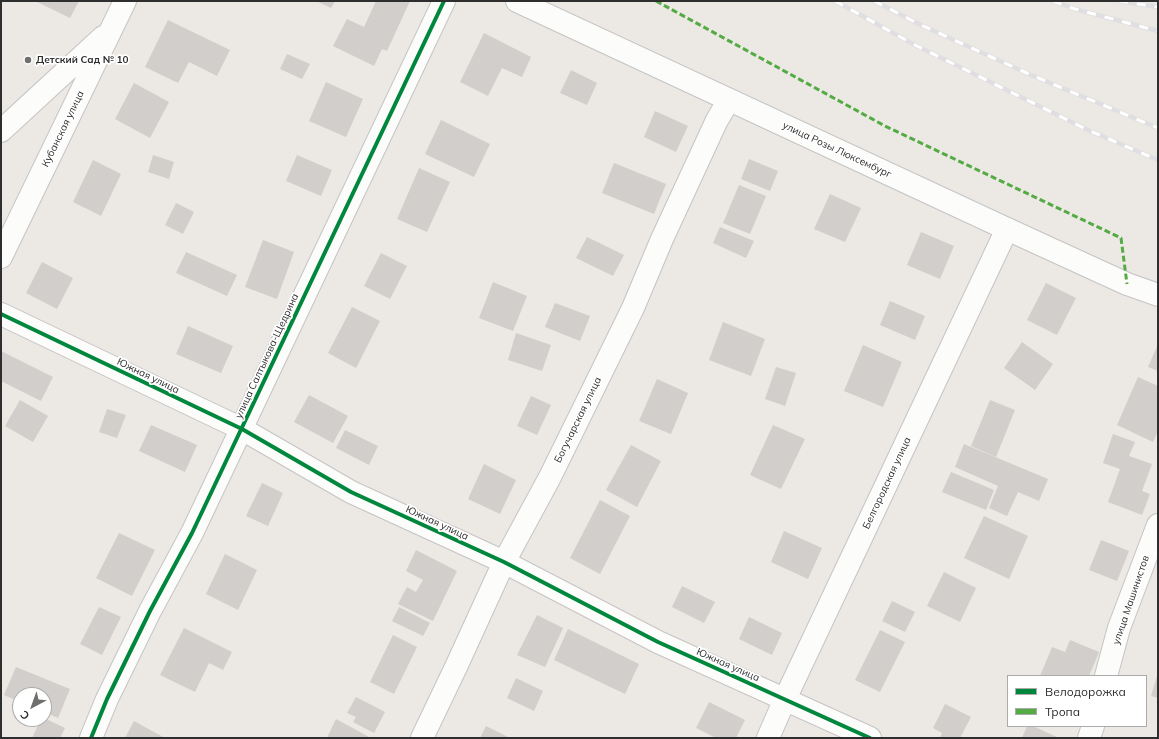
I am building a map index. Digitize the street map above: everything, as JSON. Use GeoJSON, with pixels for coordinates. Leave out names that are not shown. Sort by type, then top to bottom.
{"type":"FeatureCollection","features":[{"type":"Feature","properties":{"kind":"street","name":"Кубанская улица"},"geometry":{"type":"LineString","coordinates":[[1,257],[125,1]]}},
{"type":"Feature","properties":{"kind":"street","name":"улица Салтыкова-Щедрина"},"geometry":{"type":"LineString","coordinates":[[91,738],[107,699],[146,618],[192,533],[242,429],[444,1]]}},
{"type":"Feature","properties":{"kind":"street","name":"улица Розы Люксембург"},"geometry":{"type":"LineString","coordinates":[[517,1],[1007,229],[1128,284],[1158,295]]}},
{"type":"Feature","properties":{"kind":"street"},"geometry":{"type":"LineString","coordinates":[[1,131],[111,30]]}},
{"type":"Feature","properties":{"kind":"street","name":"Богучарская улица"},"geometry":{"type":"LineString","coordinates":[[422,738],[504,562],[550,478],[633,308],[668,225],[717,120],[729,100]]}},
{"type":"Feature","properties":{"kind":"street","name":"Белгородская улица"},"geometry":{"type":"LineString","coordinates":[[768,738],[1007,229]]}},
{"type":"Feature","properties":{"kind":"street","name":"Южная улица"},"geometry":{"type":"LineString","coordinates":[[1,314],[242,429],[351,492],[504,562],[658,642],[870,738]]}},
{"type":"Feature","properties":{"kind":"street","name":"улица Машинистов"},"geometry":{"type":"LineString","coordinates":[[1106,675],[1119,628],[1158,525]]}},
{"type":"Feature","properties":{"kind":"street"},"geometry":{"type":"LineString","coordinates":[[1089,738],[1093,727]]}},
{"type":"Feature","properties":{"kind":"building"},"geometry":{"type":"Polygon","coordinates":[[[35,1],[79,1],[70,18],[35,1]]]}},
{"type":"Feature","properties":{"kind":"building"},"geometry":{"type":"Polygon","coordinates":[[[316,1],[335,1],[331,8],[316,1]]]}},
{"type":"Feature","properties":{"kind":"building"},"geometry":{"type":"Polygon","coordinates":[[[376,1],[410,1],[387,51],[382,49],[374,66],[333,46],[347,19],[364,27],[376,1]]]}},
{"type":"Feature","properties":{"kind":"building"},"geometry":{"type":"Polygon","coordinates":[[[168,20],[230,50],[217,76],[189,62],[178,83],[145,67],[168,20]]]}},
{"type":"Feature","properties":{"kind":"building"},"geometry":{"type":"Polygon","coordinates":[[[484,33],[531,57],[522,77],[502,68],[488,96],[460,82],[484,33]]]}},
{"type":"Feature","properties":{"kind":"building"},"geometry":{"type":"Polygon","coordinates":[[[287,54],[310,64],[302,79],[280,69],[287,54]]]}},
{"type":"Feature","properties":{"kind":"building"},"geometry":{"type":"Polygon","coordinates":[[[571,70],[597,83],[587,105],[560,93],[571,70]]]}},
{"type":"Feature","properties":{"kind":"building"},"geometry":{"type":"Polygon","coordinates":[[[326,82],[363,99],[346,137],[309,121],[326,82]]]}},
{"type":"Feature","properties":{"kind":"building"},"geometry":{"type":"Polygon","coordinates":[[[134,83],[169,102],[150,138],[115,119],[134,83]]]}},
{"type":"Feature","properties":{"kind":"building"},"geometry":{"type":"Polygon","coordinates":[[[655,111],[688,126],[676,152],[644,137],[655,111]]]}},
{"type":"Feature","properties":{"kind":"building"},"geometry":{"type":"Polygon","coordinates":[[[441,120],[490,144],[474,177],[425,154],[441,120]]]}},
{"type":"Feature","properties":{"kind":"building"},"geometry":{"type":"Polygon","coordinates":[[[153,155],[174,162],[169,179],[148,172],[153,155]]]}},
{"type":"Feature","properties":{"kind":"building"},"geometry":{"type":"Polygon","coordinates":[[[297,155],[332,170],[321,196],[286,181],[297,155]]]}},
{"type":"Feature","properties":{"kind":"building"},"geometry":{"type":"Polygon","coordinates":[[[749,159],[778,171],[770,191],[741,179],[749,159]]]}},
{"type":"Feature","properties":{"kind":"building"},"geometry":{"type":"Polygon","coordinates":[[[93,160],[121,174],[101,216],[73,202],[93,160]]]}},
{"type":"Feature","properties":{"kind":"building"},"geometry":{"type":"Polygon","coordinates":[[[614,163],[666,184],[654,214],[602,193],[614,163]]]}},
{"type":"Feature","properties":{"kind":"building"},"geometry":{"type":"Polygon","coordinates":[[[419,168],[450,182],[427,232],[397,219],[419,168]]]}},
{"type":"Feature","properties":{"kind":"building"},"geometry":{"type":"Polygon","coordinates":[[[739,185],[766,196],[750,234],[723,223],[739,185]]]}},
{"type":"Feature","properties":{"kind":"building"},"geometry":{"type":"Polygon","coordinates":[[[830,194],[861,208],[845,242],[814,229],[830,194]]]}},
{"type":"Feature","properties":{"kind":"building"},"geometry":{"type":"Polygon","coordinates":[[[176,203],[194,212],[183,234],[165,225],[176,203]]]}},
{"type":"Feature","properties":{"kind":"building"},"geometry":{"type":"Polygon","coordinates":[[[720,227],[754,241],[746,258],[713,243],[720,227]]]}},
{"type":"Feature","properties":{"kind":"building"},"geometry":{"type":"Polygon","coordinates":[[[921,232],[954,246],[940,279],[907,265],[921,232]]]}},
{"type":"Feature","properties":{"kind":"building"},"geometry":{"type":"Polygon","coordinates":[[[587,237],[624,255],[613,276],[576,258],[587,237]]]}},
{"type":"Feature","properties":{"kind":"building"},"geometry":{"type":"Polygon","coordinates":[[[263,240],[294,252],[277,299],[245,287],[263,240]]]}},
{"type":"Feature","properties":{"kind":"building"},"geometry":{"type":"Polygon","coordinates":[[[186,252],[237,275],[227,296],[176,273],[186,252]]]}},
{"type":"Feature","properties":{"kind":"building"},"geometry":{"type":"Polygon","coordinates":[[[381,253],[407,266],[390,299],[364,286],[381,253]]]}},
{"type":"Feature","properties":{"kind":"building"},"geometry":{"type":"Polygon","coordinates":[[[42,262],[73,278],[57,309],[26,293],[42,262]]]}},
{"type":"Feature","properties":{"kind":"building"},"geometry":{"type":"Polygon","coordinates":[[[493,282],[527,296],[513,331],[479,318],[493,282]]]}},
{"type":"Feature","properties":{"kind":"building"},"geometry":{"type":"Polygon","coordinates":[[[1046,283],[1076,298],[1057,335],[1027,320],[1046,283]]]}},
{"type":"Feature","properties":{"kind":"building"},"geometry":{"type":"Polygon","coordinates":[[[890,301],[925,316],[915,340],[880,325],[890,301]]]}},
{"type":"Feature","properties":{"kind":"building"},"geometry":{"type":"Polygon","coordinates":[[[555,303],[590,316],[580,341],[545,327],[555,303]]]}},
{"type":"Feature","properties":{"kind":"building"},"geometry":{"type":"Polygon","coordinates":[[[352,307],[380,321],[356,368],[328,353],[352,307]]]}},
{"type":"Feature","properties":{"kind":"building"},"geometry":{"type":"Polygon","coordinates":[[[723,322],[765,339],[751,376],[709,360],[723,322]]]}},
{"type":"Feature","properties":{"kind":"building"},"geometry":{"type":"Polygon","coordinates":[[[188,326],[233,346],[221,373],[176,354],[188,326]]]}},
{"type":"Feature","properties":{"kind":"building"},"geometry":{"type":"Polygon","coordinates":[[[516,333],[551,345],[542,371],[508,360],[516,333]]]}},
{"type":"Feature","properties":{"kind":"building"},"geometry":{"type":"Polygon","coordinates":[[[1022,342],[1053,364],[1035,390],[1004,368],[1022,342]]]}},
{"type":"Feature","properties":{"kind":"building"},"geometry":{"type":"Polygon","coordinates":[[[1158,344],[1158,371],[1148,367],[1158,344]]]}},
{"type":"Feature","properties":{"kind":"building"},"geometry":{"type":"Polygon","coordinates":[[[863,345],[902,362],[883,407],[844,391],[863,345]]]}},
{"type":"Feature","properties":{"kind":"building"},"geometry":{"type":"Polygon","coordinates":[[[1,351],[53,377],[41,401],[1,381],[1,351]]]}},
{"type":"Feature","properties":{"kind":"building"},"geometry":{"type":"Polygon","coordinates":[[[776,367],[796,373],[785,406],[765,399],[776,367]]]}},
{"type":"Feature","properties":{"kind":"building"},"geometry":{"type":"Polygon","coordinates":[[[1138,377],[1158,386],[1158,431],[1153,442],[1117,425],[1138,377]]]}},
{"type":"Feature","properties":{"kind":"building"},"geometry":{"type":"Polygon","coordinates":[[[657,379],[688,393],[671,434],[639,421],[657,379]]]}},
{"type":"Feature","properties":{"kind":"building"},"geometry":{"type":"Polygon","coordinates":[[[309,395],[348,416],[333,443],[294,422],[309,395]]]}},
{"type":"Feature","properties":{"kind":"building"},"geometry":{"type":"Polygon","coordinates":[[[531,396],[551,405],[537,435],[517,426],[531,396]]]}},
{"type":"Feature","properties":{"kind":"building"},"geometry":{"type":"Polygon","coordinates":[[[20,400],[48,416],[33,442],[5,426],[20,400]]]}},
{"type":"Feature","properties":{"kind":"building"},"geometry":{"type":"Polygon","coordinates":[[[990,400],[1015,410],[996,457],[971,446],[990,400]]]}},
{"type":"Feature","properties":{"kind":"building"},"geometry":{"type":"Polygon","coordinates":[[[107,409],[126,415],[117,438],[99,432],[107,409]]]}},
{"type":"Feature","properties":{"kind":"building"},"geometry":{"type":"Polygon","coordinates":[[[151,425],[197,445],[185,472],[139,451],[151,425]]]}},
{"type":"Feature","properties":{"kind":"building"},"geometry":{"type":"Polygon","coordinates":[[[773,425],[805,439],[781,489],[750,475],[773,425]]]}},
{"type":"Feature","properties":{"kind":"building"},"geometry":{"type":"Polygon","coordinates":[[[345,430],[378,446],[369,465],[336,448],[345,430]]]}},
{"type":"Feature","properties":{"kind":"building"},"geometry":{"type":"Polygon","coordinates":[[[1113,434],[1135,442],[1129,456],[1152,464],[1142,491],[1150,494],[1142,515],[1108,502],[1120,469],[1103,463],[1113,434]]]}},
{"type":"Feature","properties":{"kind":"building"},"geometry":{"type":"Polygon","coordinates":[[[964,444],[1048,479],[1039,501],[1018,492],[1007,516],[989,508],[998,486],[955,467],[964,444]]]}},
{"type":"Feature","properties":{"kind":"building"},"geometry":{"type":"Polygon","coordinates":[[[631,445],[661,461],[637,507],[606,490],[631,445]]]}},
{"type":"Feature","properties":{"kind":"building"},"geometry":{"type":"Polygon","coordinates":[[[484,464],[516,480],[500,514],[468,499],[484,464]]]}},
{"type":"Feature","properties":{"kind":"building"},"geometry":{"type":"Polygon","coordinates":[[[951,472],[994,490],[986,510],[942,492],[951,472]]]}},
{"type":"Feature","properties":{"kind":"building"},"geometry":{"type":"Polygon","coordinates":[[[262,483],[283,493],[268,526],[246,516],[262,483]]]}},
{"type":"Feature","properties":{"kind":"building"},"geometry":{"type":"Polygon","coordinates":[[[600,500],[630,516],[600,574],[570,558],[600,500]]]}},
{"type":"Feature","properties":{"kind":"building"},"geometry":{"type":"Polygon","coordinates":[[[984,516],[1028,536],[1009,579],[964,558],[984,516]]]}},
{"type":"Feature","properties":{"kind":"building"},"geometry":{"type":"Polygon","coordinates":[[[784,531],[822,548],[808,579],[771,562],[784,531]]]}},
{"type":"Feature","properties":{"kind":"building"},"geometry":{"type":"Polygon","coordinates":[[[119,533],[155,550],[132,596],[96,578],[119,533]]]}},
{"type":"Feature","properties":{"kind":"building"},"geometry":{"type":"Polygon","coordinates":[[[1101,540],[1129,551],[1117,581],[1089,570],[1101,540]]]}},
{"type":"Feature","properties":{"kind":"building"},"geometry":{"type":"Polygon","coordinates":[[[416,550],[457,571],[433,621],[398,604],[407,587],[416,592],[423,580],[406,571],[416,550]]]}},
{"type":"Feature","properties":{"kind":"building"},"geometry":{"type":"Polygon","coordinates":[[[225,554],[257,570],[238,610],[206,594],[225,554]]]}},
{"type":"Feature","properties":{"kind":"building"},"geometry":{"type":"Polygon","coordinates":[[[944,572],[976,588],[960,622],[927,606],[944,572]]]}},
{"type":"Feature","properties":{"kind":"building"},"geometry":{"type":"Polygon","coordinates":[[[682,586],[715,602],[704,623],[672,607],[682,586]]]}},
{"type":"Feature","properties":{"kind":"building"},"geometry":{"type":"Polygon","coordinates":[[[892,601],[915,612],[905,632],[882,621],[892,601]]]}},
{"type":"Feature","properties":{"kind":"building"},"geometry":{"type":"Polygon","coordinates":[[[99,607],[121,617],[102,655],[80,644],[99,607]]]}},
{"type":"Feature","properties":{"kind":"building"},"geometry":{"type":"Polygon","coordinates":[[[399,607],[430,623],[423,636],[392,621],[399,607]]]}},
{"type":"Feature","properties":{"kind":"building"},"geometry":{"type":"Polygon","coordinates":[[[537,615],[563,628],[545,667],[517,655],[537,615]]]}},
{"type":"Feature","properties":{"kind":"building"},"geometry":{"type":"Polygon","coordinates":[[[749,617],[782,633],[772,655],[739,639],[749,617]]]}},
{"type":"Feature","properties":{"kind":"building"},"geometry":{"type":"Polygon","coordinates":[[[184,628],[232,652],[223,670],[209,663],[195,692],[160,675],[184,628]]]}},
{"type":"Feature","properties":{"kind":"building"},"geometry":{"type":"Polygon","coordinates":[[[568,629],[639,664],[625,694],[554,660],[568,629]]]}},
{"type":"Feature","properties":{"kind":"building"},"geometry":{"type":"Polygon","coordinates":[[[880,630],[905,642],[880,692],[855,680],[880,630]]]}},
{"type":"Feature","properties":{"kind":"building"},"geometry":{"type":"Polygon","coordinates":[[[393,635],[417,647],[394,694],[370,682],[393,635]]]}},
{"type":"Feature","properties":{"kind":"building"},"geometry":{"type":"Polygon","coordinates":[[[1070,640],[1099,652],[1089,675],[1040,675],[1052,647],[1065,652],[1070,640]]]}},
{"type":"Feature","properties":{"kind":"building"},"geometry":{"type":"Polygon","coordinates":[[[16,667],[70,689],[58,718],[52,715],[52,687],[12,687],[12,698],[4,695],[16,667]]]}},
{"type":"Feature","properties":{"kind":"building"},"geometry":{"type":"Polygon","coordinates":[[[1158,673],[1158,698],[1151,696],[1158,673]]]}},
{"type":"Feature","properties":{"kind":"building"},"geometry":{"type":"Polygon","coordinates":[[[516,678],[543,691],[534,711],[507,698],[516,678]]]}},
{"type":"Feature","properties":{"kind":"building"},"geometry":{"type":"Polygon","coordinates":[[[356,697],[385,712],[374,733],[353,722],[356,717],[347,713],[356,697]]]}},
{"type":"Feature","properties":{"kind":"building"},"geometry":{"type":"Polygon","coordinates":[[[709,702],[745,720],[736,738],[716,738],[696,728],[709,702]]]}},
{"type":"Feature","properties":{"kind":"building"},"geometry":{"type":"Polygon","coordinates":[[[945,704],[971,717],[960,738],[940,738],[942,733],[933,728],[945,704]]]}},
{"type":"Feature","properties":{"kind":"building"},"geometry":{"type":"Polygon","coordinates":[[[336,719],[371,738],[327,738],[336,719]]]}},
{"type":"Feature","properties":{"kind":"building"},"geometry":{"type":"Polygon","coordinates":[[[134,721],[165,738],[125,738],[134,721]]]}},
{"type":"Feature","properties":{"kind":"building"},"geometry":{"type":"Polygon","coordinates":[[[52,722],[65,728],[60,738],[32,738],[37,727],[52,727],[52,722]]]}},
{"type":"Feature","properties":{"kind":"building"},"geometry":{"type":"Polygon","coordinates":[[[486,726],[510,738],[480,738],[486,726]]]}},
{"type":"Feature","properties":{"kind":"building"},"geometry":{"type":"Polygon","coordinates":[[[1027,727],[1035,727],[1059,738],[1022,738],[1027,727]]]}},
{"type":"Feature","properties":{"kind":"railway"},"geometry":{"type":"LineString","coordinates":[[835,1],[915,45],[1090,131],[1158,160]]}},
{"type":"Feature","properties":{"kind":"railway"},"geometry":{"type":"LineString","coordinates":[[874,1],[921,25],[1031,75],[1158,128]]}},
{"type":"Feature","properties":{"kind":"railway"},"geometry":{"type":"LineString","coordinates":[[1053,1],[1075,9],[1158,31]]}},
{"type":"Feature","properties":{"kind":"railway"},"geometry":{"type":"LineString","coordinates":[[1119,1],[1158,7]]}},
{"type":"Feature","properties":{"kind":"marked path"},"geometry":{"type":"LineString","coordinates":[[656,1],[885,126],[1121,238],[1127,284]]}},
{"type":"Feature","properties":{"kind":"cycle path"},"geometry":{"type":"LineString","coordinates":[[91,738],[107,699],[150,611],[192,533],[444,1]]}},
{"type":"Feature","properties":{"kind":"cycle path"},"geometry":{"type":"LineString","coordinates":[[1,314],[242,429],[351,492],[504,562],[658,642],[870,738]]}},
{"type":"Feature","properties":{"kind":"place","name":"Детский Сад № 10"},"geometry":{"type":"Point","coordinates":[28,60]}}]}
